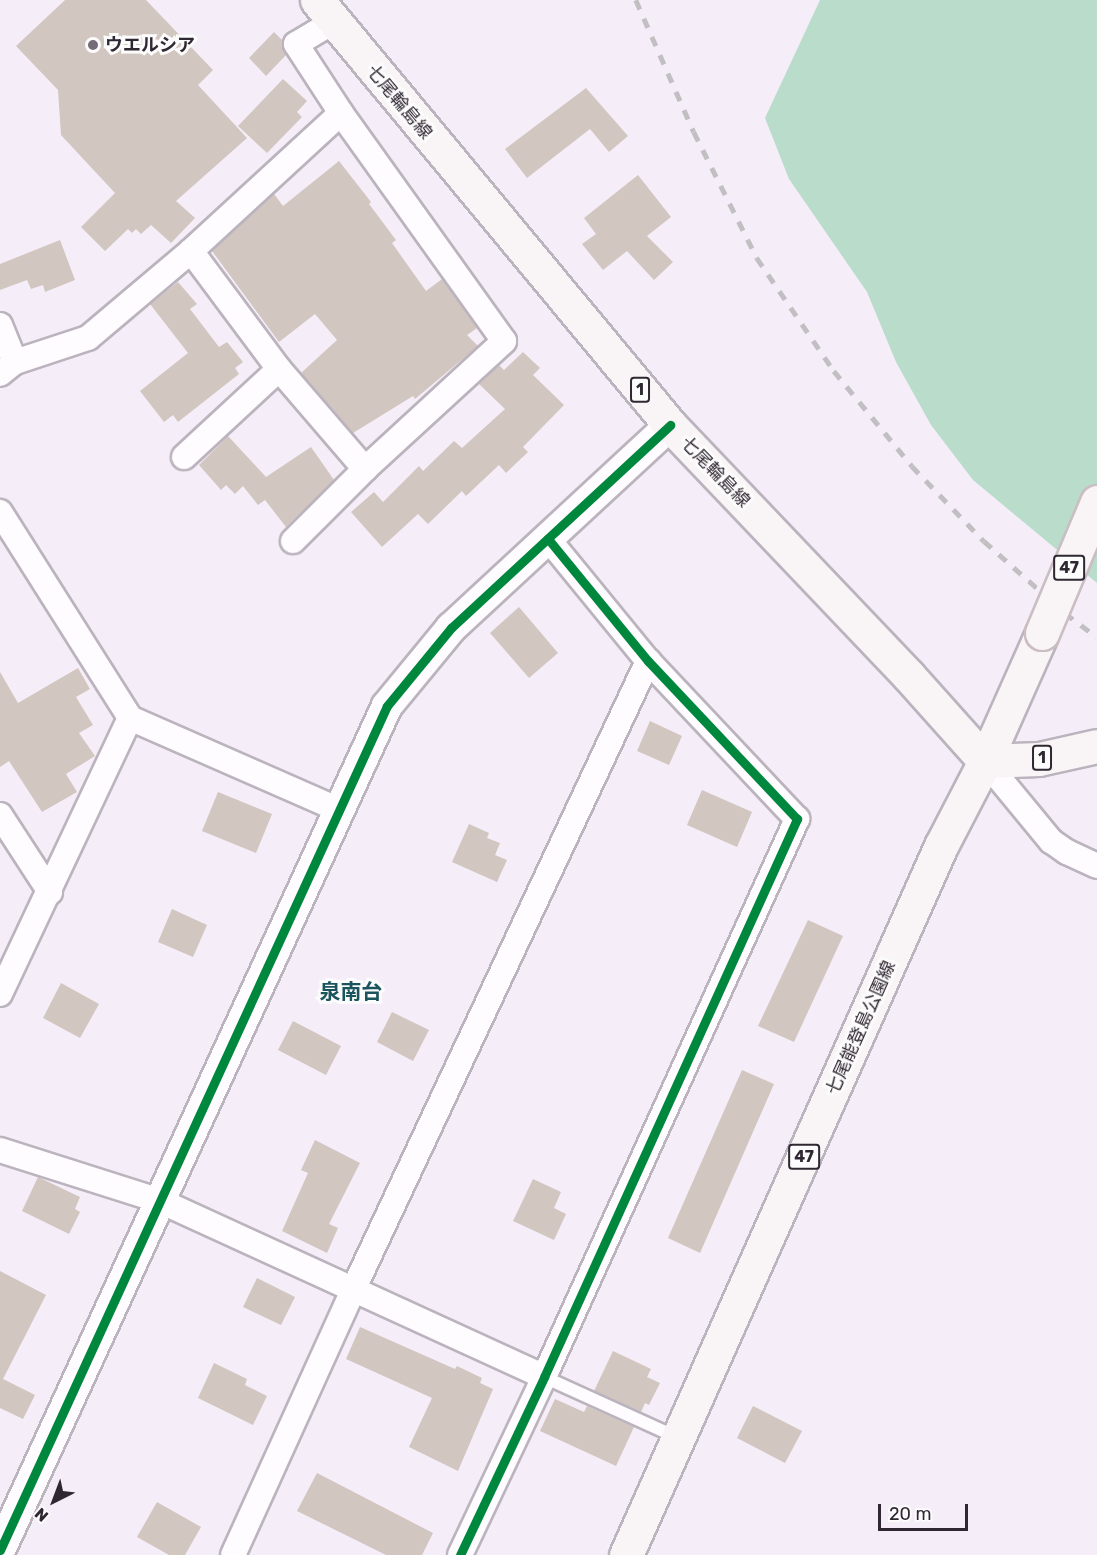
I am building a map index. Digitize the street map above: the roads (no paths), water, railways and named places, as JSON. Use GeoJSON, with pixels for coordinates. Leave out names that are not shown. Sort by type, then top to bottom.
{"type":"FeatureCollection","features":[{"type":"Feature","properties":{"kind":"main road","name":"七尾輪島線"},"geometry":{"type":"LineString","coordinates":[[325,11],[670,425],[908,675],[985,761]]}},
{"type":"Feature","properties":{"kind":"main road","name":"七尾能登島公園線"},"geometry":{"type":"LineString","coordinates":[[626,1555],[680,1438],[941,846],[985,761],[1097,502]]}},
{"type":"Feature","properties":{"kind":"main road","name":"1"},"geometry":{"type":"LineString","coordinates":[[985,761],[1039,759],[1097,746]]}},
{"type":"Feature","properties":{"kind":"street"},"geometry":{"type":"LineString","coordinates":[[293,541],[365,469],[504,341],[341,113],[296,44],[325,11]]}},
{"type":"Feature","properties":{"kind":"street"},"geometry":{"type":"LineString","coordinates":[[0,325],[8,368],[88,338],[191,251],[341,113]]}},
{"type":"Feature","properties":{"kind":"street"},"geometry":{"type":"LineString","coordinates":[[191,251],[279,369],[365,469]]}},
{"type":"Feature","properties":{"kind":"street"},"geometry":{"type":"LineString","coordinates":[[184,457],[279,369]]}},
{"type":"Feature","properties":{"kind":"street"},"geometry":{"type":"LineString","coordinates":[[0,1550],[158,1200],[387,706],[451,628],[670,425]]}},
{"type":"Feature","properties":{"kind":"street"},"geometry":{"type":"LineString","coordinates":[[0,512],[130,718],[340,810]]}},
{"type":"Feature","properties":{"kind":"street"},"geometry":{"type":"LineString","coordinates":[[460,1555],[544,1377],[797,819],[648,662],[548,539]]}},
{"type":"Feature","properties":{"kind":"street"},"geometry":{"type":"LineString","coordinates":[[233,1555],[354,1288],[648,662]]}},
{"type":"Feature","properties":{"kind":"street"},"geometry":{"type":"LineString","coordinates":[[0,994],[130,718]]}},
{"type":"Feature","properties":{"kind":"street"},"geometry":{"type":"LineString","coordinates":[[985,761],[1051,840],[1067,852],[1097,866]]}},
{"type":"Feature","properties":{"kind":"street"},"geometry":{"type":"LineString","coordinates":[[0,816],[50,892]]}},
{"type":"Feature","properties":{"kind":"street"},"geometry":{"type":"LineString","coordinates":[[0,1150],[158,1200],[544,1377]]}},
{"type":"Feature","properties":{"kind":"lane"},"geometry":{"type":"LineString","coordinates":[[544,1377],[680,1438]]}},
{"type":"Feature","properties":{"kind":"railway"},"geometry":{"type":"LineString","coordinates":[[636,0],[694,132],[757,258],[834,371],[912,466],[984,541],[1065,613],[1097,637]]}},
{"type":"Feature","properties":{"kind":"place","name":"ウエルシア"},"geometry":{"type":"Point","coordinates":[93,45]}},
{"type":"Feature","properties":{"kind":"district","name":"泉南台"},"geometry":{"type":"Point","coordinates":[351,992]}}]}
